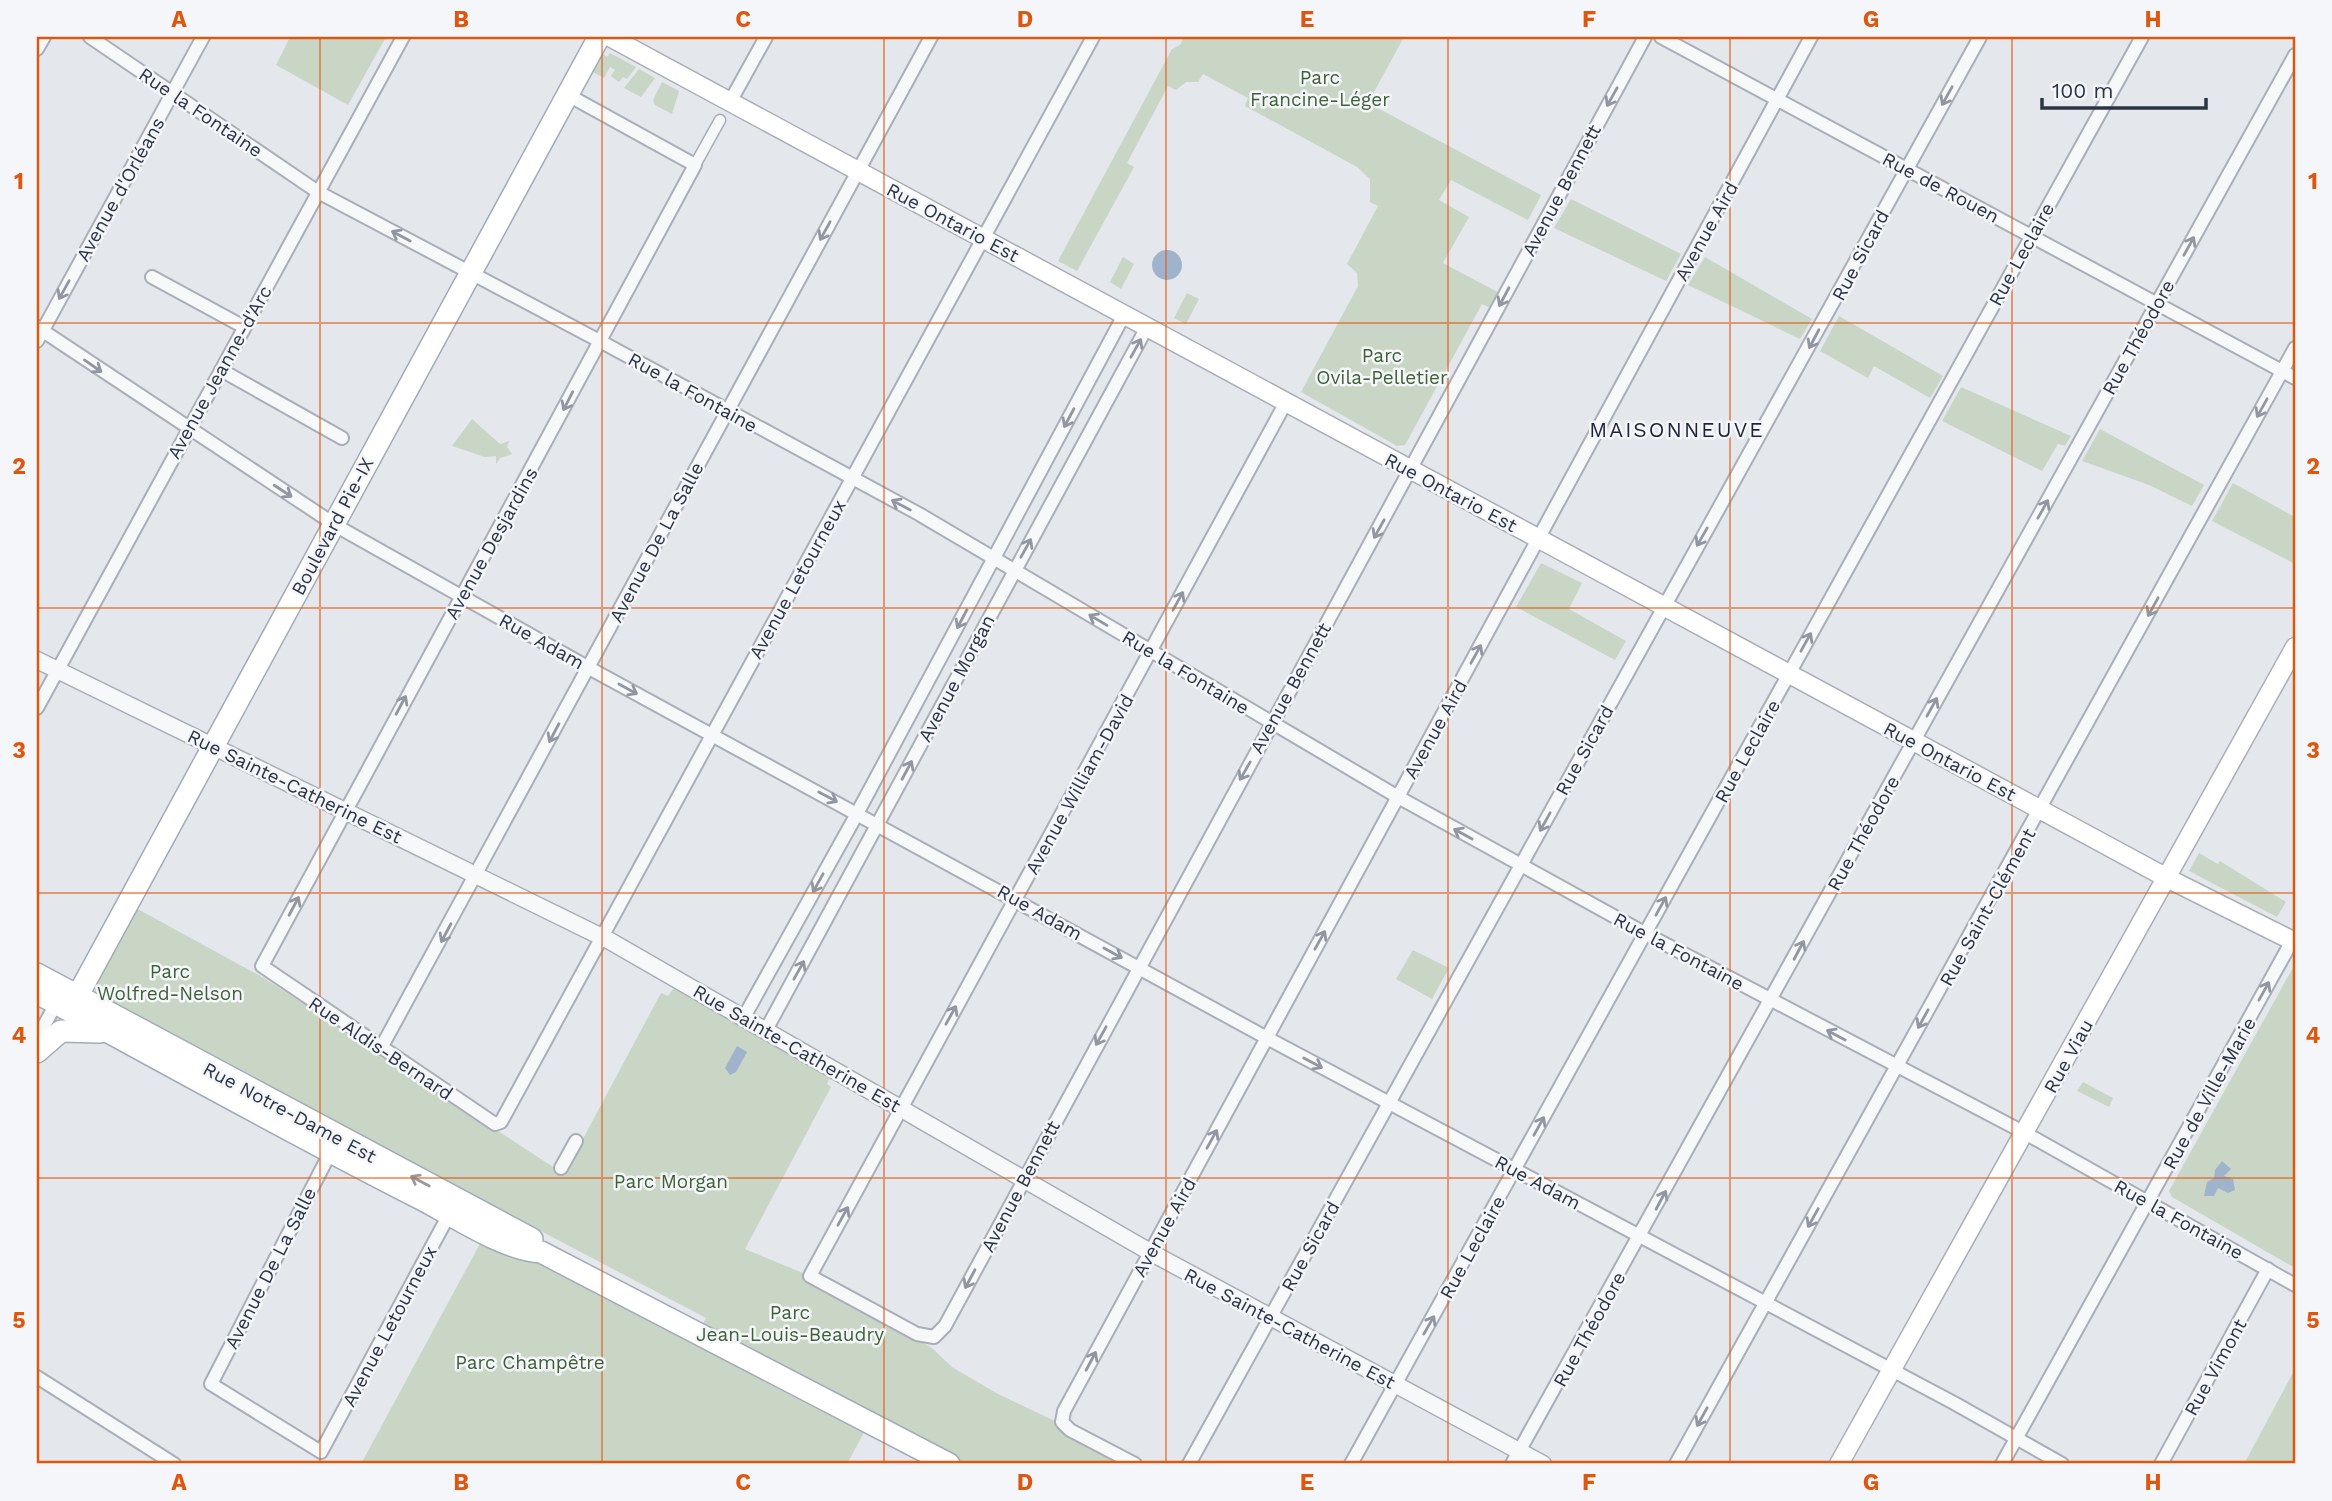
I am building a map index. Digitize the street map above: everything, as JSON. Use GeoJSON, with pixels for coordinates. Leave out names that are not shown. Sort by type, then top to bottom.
{"type":"FeatureCollection","features":[{"type":"Feature","properties":{"kind":"main road","name":"Boulevard Pie-IX"},"geometry":{"type":"LineString","coordinates":[[67,997],[330,522],[588,37]]}},
{"type":"Feature","properties":{"kind":"main road","name":"Boulevard Pie-IX"},"geometry":{"type":"LineString","coordinates":[[210,743],[293,580],[330,522],[365,450],[599,37]]}},
{"type":"Feature","properties":{"kind":"main road","name":"Rue Ontario Est"},"geometry":{"type":"LineString","coordinates":[[610,37],[2167,878],[2294,942]]}},
{"type":"Feature","properties":{"kind":"main road","name":"Rue Viau"},"geometry":{"type":"LineString","coordinates":[[1839,1464],[2295,647]]}},
{"type":"Feature","properties":{"kind":"main road","name":"Rue Notre-Dame Est"},"geometry":{"type":"LineString","coordinates":[[37,974],[108,1032],[330,1153],[535,1241],[541,1252],[949,1464]]}},
{"type":"Feature","properties":{"kind":"main road","name":"Rue Notre-Dame Est"},"geometry":{"type":"LineString","coordinates":[[37,993],[67,997],[128,1026],[454,1207]]}},
{"type":"Feature","properties":{"kind":"main road"},"geometry":{"type":"LineString","coordinates":[[37,1052],[53,1035],[64,1030],[108,1032]]}},
{"type":"Feature","properties":{"kind":"street"},"geometry":{"type":"LineString","coordinates":[[37,49],[44,37]]}},
{"type":"Feature","properties":{"kind":"street","name":"Rue la Fontaine"},"geometry":{"type":"LineString","coordinates":[[90,37],[317,192],[599,340],[852,478],[995,558],[1398,797],[1521,866],[2025,1133],[2295,1285]]}},
{"type":"Feature","properties":{"kind":"street","name":"Avenue d'Orléans"},"geometry":{"type":"LineString","coordinates":[[39,333],[203,37]]}},
{"type":"Feature","properties":{"kind":"street","name":"Avenue Jeanne-d'Arc"},"geometry":{"type":"LineString","coordinates":[[37,708],[403,37]]}},
{"type":"Feature","properties":{"kind":"street"},"geometry":{"type":"LineString","coordinates":[[730,102],[765,37]]}},
{"type":"Feature","properties":{"kind":"street","name":"Avenue De La Salle"},"geometry":{"type":"LineString","coordinates":[[381,1048],[931,37]]}},
{"type":"Feature","properties":{"kind":"street","name":"Avenue Letourneux"},"geometry":{"type":"LineString","coordinates":[[501,1122],[1093,37]]}},
{"type":"Feature","properties":{"kind":"street","name":"Avenue Bennett"},"geometry":{"type":"LineString","coordinates":[[934,1337],[945,1326],[1025,1180],[1645,37]]}},
{"type":"Feature","properties":{"kind":"street","name":"Rue de Rouen"},"geometry":{"type":"LineString","coordinates":[[1661,37],[2295,378]]}},
{"type":"Feature","properties":{"kind":"street","name":"Avenue Aird"},"geometry":{"type":"LineString","coordinates":[[1135,1464],[1070,1430],[1062,1422],[1064,1411],[1811,37]]}},
{"type":"Feature","properties":{"kind":"street","name":"Rue Sicard"},"geometry":{"type":"LineString","coordinates":[[1189,1464],[1980,37]]}},
{"type":"Feature","properties":{"kind":"street","name":"Rue Leclaire"},"geometry":{"type":"LineString","coordinates":[[1351,1464],[2142,37]]}},
{"type":"Feature","properties":{"kind":"street","name":"Rue Théodore"},"geometry":{"type":"LineString","coordinates":[[1516,1458],[2295,55]]}},
{"type":"Feature","properties":{"kind":"street"},"geometry":{"type":"LineString","coordinates":[[568,95],[695,165]]}},
{"type":"Feature","properties":{"kind":"street","name":"Avenue Desjardins"},"geometry":{"type":"LineString","coordinates":[[262,967],[720,120]]}},
{"type":"Feature","properties":{"kind":"street"},"geometry":{"type":"LineString","coordinates":[[152,277],[244,327]]}},
{"type":"Feature","properties":{"kind":"street","name":"Avenue Morgan"},"geometry":{"type":"LineString","coordinates":[[744,1017],[858,813],[1124,315]]}},
{"type":"Feature","properties":{"kind":"street","name":"Avenue Morgan"},"geometry":{"type":"LineString","coordinates":[[766,1030],[1147,327]]}},
{"type":"Feature","properties":{"kind":"street","name":"Rue Adam"},"geometry":{"type":"LineString","coordinates":[[39,333],[330,522],[589,668],[1016,898],[1267,1038],[1767,1303],[2062,1464]]}},
{"type":"Feature","properties":{"kind":"street","name":"Rue Saint-Clément"},"geometry":{"type":"LineString","coordinates":[[1676,1464],[2295,348]]}},
{"type":"Feature","properties":{"kind":"street"},"geometry":{"type":"LineString","coordinates":[[221,370],[342,438]]}},
{"type":"Feature","properties":{"kind":"street","name":"Avenue William-David"},"geometry":{"type":"LineString","coordinates":[[934,1337],[917,1334],[810,1276],[1286,402]]}},
{"type":"Feature","properties":{"kind":"street","name":"Rue Sainte-Catherine Est"},"geometry":{"type":"LineString","coordinates":[[37,660],[601,937],[1150,1252],[1395,1385],[1516,1458],[1543,1464]]}},
{"type":"Feature","properties":{"kind":"street","name":"Rue de Ville-Marie"},"geometry":{"type":"LineString","coordinates":[[2002,1464],[2294,942]]}},
{"type":"Feature","properties":{"kind":"street","name":"Rue Aldis-Bernard"},"geometry":{"type":"LineString","coordinates":[[262,967],[463,1104],[495,1124],[501,1122]]}},
{"type":"Feature","properties":{"kind":"street","name":"Boulevard Pie-IX"},"geometry":{"type":"LineString","coordinates":[[37,1038],[67,997]]}},
{"type":"Feature","properties":{"kind":"street"},"geometry":{"type":"LineString","coordinates":[[561,1168],[576,1141]]}},
{"type":"Feature","properties":{"kind":"street","name":"Avenue De La Salle"},"geometry":{"type":"LineString","coordinates":[[321,1452],[211,1384],[330,1153]]}},
{"type":"Feature","properties":{"kind":"street","name":"Avenue Letourneux"},"geometry":{"type":"LineString","coordinates":[[321,1452],[454,1207]]}},
{"type":"Feature","properties":{"kind":"street","name":"Rue Vimont"},"geometry":{"type":"LineString","coordinates":[[2161,1464],[2268,1269]]}},
{"type":"Feature","properties":{"kind":"street"},"geometry":{"type":"LineString","coordinates":[[37,1377],[174,1464]]}},
{"type":"Feature","properties":{"kind":"green space"},"geometry":{"type":"Polygon","coordinates":[[[290,37],[386,37],[348,105],[276,65],[290,37]]]}},
{"type":"Feature","properties":{"kind":"green space","name":"Parc Francine-Léger"},"geometry":{"type":"Polygon","coordinates":[[[1184,37],[1404,37],[1368,103],[1541,195],[1528,220],[1451,180],[1439,200],[1469,217],[1443,263],[1505,296],[1497,311],[1482,304],[1405,445],[1397,446],[1301,392],[1358,286],[1357,273],[1347,264],[1378,206],[1370,202],[1370,179],[1357,167],[1245,106],[1248,98],[1203,74],[1198,82],[1186,82],[1176,90],[1168,86],[1127,163],[1134,167],[1077,271],[1058,261],[1172,49],[1180,45],[1184,37]]]}},
{"type":"Feature","properties":{"kind":"green space"},"geometry":{"type":"Polygon","coordinates":[[[610,53],[636,67],[627,79],[623,77],[619,82],[611,76],[615,70],[610,67],[604,78],[591,71],[603,54],[607,57],[610,53]]]}},
{"type":"Feature","properties":{"kind":"green space"},"geometry":{"type":"Polygon","coordinates":[[[639,69],[655,78],[641,97],[624,88],[639,69]]]}},
{"type":"Feature","properties":{"kind":"green space"},"geometry":{"type":"Polygon","coordinates":[[[662,82],[679,91],[672,114],[655,105],[653,100],[662,82]]]}},
{"type":"Feature","properties":{"kind":"green space"},"geometry":{"type":"Polygon","coordinates":[[[1571,199],[1681,254],[1666,281],[1554,228],[1571,199]]]}},
{"type":"Feature","properties":{"kind":"green space"},"geometry":{"type":"Polygon","coordinates":[[[1123,257],[1134,264],[1121,289],[1110,282],[1123,257]]]}},
{"type":"Feature","properties":{"kind":"green space"},"geometry":{"type":"Polygon","coordinates":[[[1705,257],[1812,319],[1800,339],[1688,285],[1705,257]]]}},
{"type":"Feature","properties":{"kind":"green space"},"geometry":{"type":"Polygon","coordinates":[[[1187,293],[1199,299],[1186,324],[1174,318],[1187,293]]]}},
{"type":"Feature","properties":{"kind":"green space"},"geometry":{"type":"Polygon","coordinates":[[[1839,316],[1943,376],[1930,398],[1874,366],[1868,378],[1820,351],[1839,316]]]}},
{"type":"Feature","properties":{"kind":"green space"},"geometry":{"type":"Polygon","coordinates":[[[1961,387],[2071,436],[2065,446],[2058,444],[2042,471],[1942,421],[1961,387]]]}},
{"type":"Feature","properties":{"kind":"green space"},"geometry":{"type":"Polygon","coordinates":[[[472,419],[500,444],[509,441],[507,447],[512,454],[500,458],[496,464],[496,456],[485,457],[452,446],[472,419]]]}},
{"type":"Feature","properties":{"kind":"green space"},"geometry":{"type":"Polygon","coordinates":[[[2100,429],[2204,485],[2192,506],[2149,485],[2082,461],[2100,429]]]}},
{"type":"Feature","properties":{"kind":"green space"},"geometry":{"type":"Polygon","coordinates":[[[2233,483],[2295,517],[2295,564],[2212,521],[2233,483]]]}},
{"type":"Feature","properties":{"kind":"green space"},"geometry":{"type":"Polygon","coordinates":[[[1541,563],[1582,583],[1569,609],[1626,641],[1615,660],[1516,607],[1541,563]]]}},
{"type":"Feature","properties":{"kind":"green space"},"geometry":{"type":"Polygon","coordinates":[[[2199,853],[2218,864],[2220,861],[2286,902],[2277,917],[2189,871],[2199,853]]]}},
{"type":"Feature","properties":{"kind":"green space"},"geometry":{"type":"Polygon","coordinates":[[[134,907],[264,978],[564,1174],[661,993],[668,996],[673,989],[681,990],[827,1075],[827,1084],[831,1087],[745,1249],[810,1276],[932,1348],[952,1367],[998,1394],[1145,1464],[950,1464],[698,1333],[706,1318],[97,997],[94,986],[134,907]]]}},
{"type":"Feature","properties":{"kind":"green space"},"geometry":{"type":"Polygon","coordinates":[[[1413,950],[1449,968],[1432,999],[1396,979],[1413,950]]]}},
{"type":"Feature","properties":{"kind":"green space"},"geometry":{"type":"Polygon","coordinates":[[[2295,964],[2295,1268],[2172,1197],[2169,1191],[2295,964]]]}},
{"type":"Feature","properties":{"kind":"green space"},"geometry":{"type":"Polygon","coordinates":[[[2083,1082],[2113,1098],[2109,1107],[2077,1091],[2083,1082]]]}},
{"type":"Feature","properties":{"kind":"green space","name":"Parc Champêtre"},"geometry":{"type":"Polygon","coordinates":[[[489,1227],[867,1427],[847,1464],[361,1464],[489,1227]]]}},
{"type":"Feature","properties":{"kind":"green space"},"geometry":{"type":"Polygon","coordinates":[[[2295,1369],[2295,1464],[2244,1464],[2295,1369]]]}},
{"type":"Feature","properties":{"kind":"water"},"geometry":{"type":"Polygon","coordinates":[[[1167,250],[1178,254],[1182,265],[1178,276],[1167,280],[1156,276],[1152,265],[1156,254],[1167,250]]]}},
{"type":"Feature","properties":{"kind":"water"},"geometry":{"type":"Polygon","coordinates":[[[737,1046],[747,1052],[736,1072],[730,1075],[725,1068],[737,1046]]]}},
{"type":"Feature","properties":{"kind":"water"},"geometry":{"type":"Polygon","coordinates":[[[2222,1161],[2231,1169],[2224,1176],[2233,1179],[2235,1190],[2228,1193],[2218,1188],[2214,1196],[2204,1196],[2207,1182],[2214,1178],[2215,1170],[2222,1161]]]}},
{"type":"Feature","properties":{"kind":"district","name":"MAISONNEUVE"},"geometry":{"type":"Point","coordinates":[1677,430]}},
{"type":"Feature","properties":{"kind":"park label","name":"Parc Ovila-Pelletier"},"geometry":{"type":"Point","coordinates":[1382,366]}},
{"type":"Feature","properties":{"kind":"park label","name":"Parc Wolfred-Nelson"},"geometry":{"type":"Point","coordinates":[170,982]}},
{"type":"Feature","properties":{"kind":"park label","name":"Parc Morgan"},"geometry":{"type":"Point","coordinates":[671,1181]}},
{"type":"Feature","properties":{"kind":"park label","name":"Parc Jean-Louis-Beaudry"},"geometry":{"type":"Point","coordinates":[790,1323]}}]}
